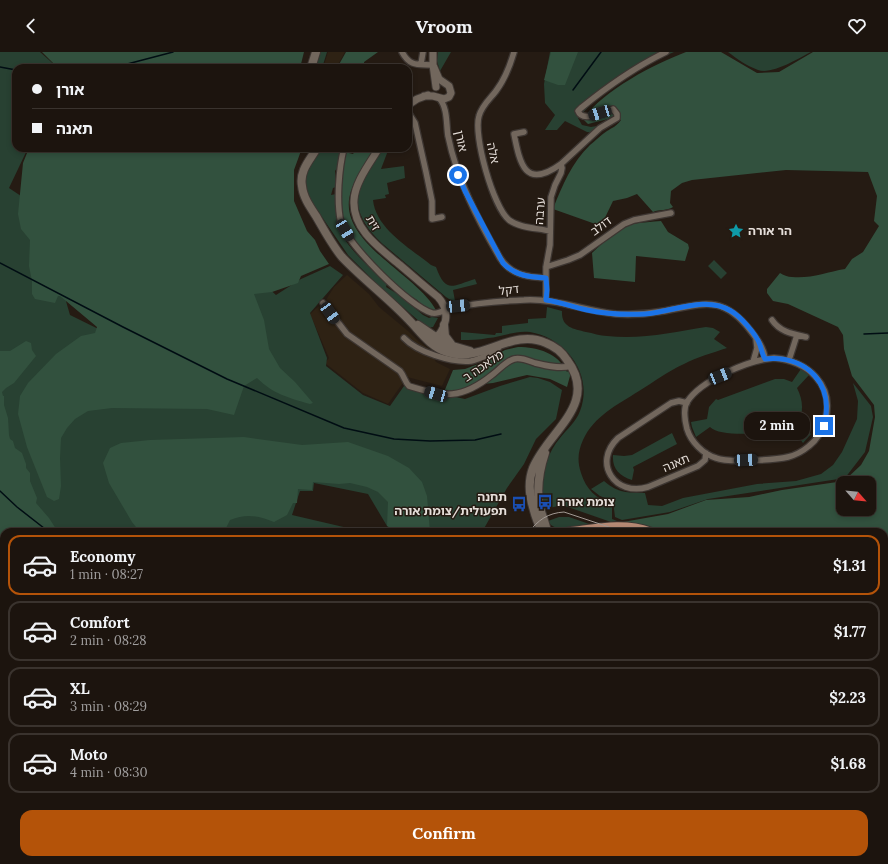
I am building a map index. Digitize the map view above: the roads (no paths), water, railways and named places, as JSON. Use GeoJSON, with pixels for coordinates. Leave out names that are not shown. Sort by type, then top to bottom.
{"type":"FeatureCollection","features":[{"type":"Feature","properties":{"kind":"main road"},"geometry":{"type":"LineString","coordinates":[[312,64],[316,52]]}},
{"type":"Feature","properties":{"kind":"main road"},"geometry":{"type":"LineString","coordinates":[[315,152],[302,175],[301,186],[306,200],[327,235],[342,256],[409,319],[433,339],[440,349],[452,353],[465,354],[477,352],[520,339],[535,339],[556,348],[572,366],[577,381],[576,400],[569,417],[536,463],[530,482],[533,507],[541,528]]}},
{"type":"Feature","properties":{"kind":"main road"},"geometry":{"type":"LineString","coordinates":[[444,324],[445,336],[453,346]]}},
{"type":"Feature","properties":{"kind":"main road"},"geometry":{"type":"LineString","coordinates":[[433,339],[477,352]]}},
{"type":"Feature","properties":{"kind":"main road"},"geometry":{"type":"LineString","coordinates":[[546,528],[539,505],[538,484],[543,460],[552,439]]}},
{"type":"Feature","properties":{"kind":"main road"},"geometry":{"type":"LineString","coordinates":[[605,528],[624,526],[637,528]]}},
{"type":"Feature","properties":{"kind":"street"},"geometry":{"type":"LineString","coordinates":[[402,52],[409,62],[433,65]]}},
{"type":"Feature","properties":{"kind":"street"},"geometry":{"type":"LineString","coordinates":[[421,64],[423,52]]}},
{"type":"Feature","properties":{"kind":"street"},"geometry":{"type":"LineString","coordinates":[[433,52],[436,88],[435,93],[439,98]]}},
{"type":"Feature","properties":{"kind":"street","name":"אלה"},"geometry":{"type":"LineString","coordinates":[[514,52],[503,81],[479,114],[478,129],[481,154],[498,202],[506,217],[518,224],[550,231]]}},
{"type":"Feature","properties":{"kind":"street"},"geometry":{"type":"LineString","coordinates":[[524,132],[514,134],[520,161],[526,170],[533,174],[542,174],[553,170],[600,128],[616,118],[617,114],[613,109],[587,117],[579,114],[578,111],[611,84],[666,52]]}},
{"type":"Feature","properties":{"kind":"street"},"geometry":{"type":"LineString","coordinates":[[424,96],[431,95],[444,99],[451,93],[447,84],[443,83],[437,76],[433,65]]}},
{"type":"Feature","properties":{"kind":"street"},"geometry":{"type":"LineString","coordinates":[[412,103],[431,93],[438,84],[443,83]]}},
{"type":"Feature","properties":{"kind":"street","name":"אורן"},"geometry":{"type":"LineString","coordinates":[[448,96],[445,110],[448,136],[460,180],[500,258],[507,267],[516,273],[530,277],[546,278]]}},
{"type":"Feature","properties":{"kind":"street","name":"אורן"},"geometry":{"type":"LineString","coordinates":[[439,98],[445,110]]}},
{"type":"Feature","properties":{"kind":"street"},"geometry":{"type":"LineString","coordinates":[[412,118],[415,123],[432,201],[432,219],[442,217]]}},
{"type":"Feature","properties":{"kind":"street","name":"דקל"},"geometry":{"type":"LineString","coordinates":[[343,152],[340,164],[339,184],[340,218],[345,230],[358,250],[390,284],[426,311],[434,314],[458,306],[519,300],[546,300],[594,311],[622,314],[654,313],[695,305],[714,305],[725,308],[736,314],[756,337],[764,350],[765,359]]}},
{"type":"Feature","properties":{"kind":"street","name":"זית"},"geometry":{"type":"LineString","coordinates":[[377,152],[355,192],[354,200],[356,215],[364,231],[373,242],[428,289],[444,310]]}},
{"type":"Feature","properties":{"kind":"street","name":"ערבה"},"geometry":{"type":"LineString","coordinates":[[546,300],[546,267],[550,231],[551,197],[553,189],[562,172],[561,164]]}},
{"type":"Feature","properties":{"kind":"street","name":"דולב"},"geometry":{"type":"LineString","coordinates":[[546,267],[580,255],[624,224],[634,220],[671,213]]}},
{"type":"Feature","properties":{"kind":"street","name":"מלאכה ב"},"geometry":{"type":"LineString","coordinates":[[323,303],[344,332],[400,371],[409,386],[436,394],[453,394],[476,387],[507,363],[515,359],[523,359],[554,367],[566,368],[572,366]]}},
{"type":"Feature","properties":{"kind":"street"},"geometry":{"type":"LineString","coordinates":[[433,339],[444,324],[446,318],[444,310]]}},
{"type":"Feature","properties":{"kind":"street"},"geometry":{"type":"LineString","coordinates":[[433,339],[444,310]]}},
{"type":"Feature","properties":{"kind":"street"},"geometry":{"type":"LineString","coordinates":[[772,320],[782,330],[806,337]]}},
{"type":"Feature","properties":{"kind":"street"},"geometry":{"type":"LineString","coordinates":[[789,360],[797,335]]}},
{"type":"Feature","properties":{"kind":"street"},"geometry":{"type":"LineString","coordinates":[[753,362],[757,345],[756,337]]}},
{"type":"Feature","properties":{"kind":"street"},"geometry":{"type":"LineString","coordinates":[[404,338],[416,348],[446,358],[461,361],[480,359],[496,351],[500,344]]}},
{"type":"Feature","properties":{"kind":"street","name":"תאנה"},"geometry":{"type":"LineString","coordinates":[[774,358],[789,360],[812,373],[822,386],[827,403],[826,418],[820,433],[804,450],[787,457],[726,460],[716,458],[706,453],[705,460],[698,466],[644,488],[631,489],[624,487],[614,480],[609,472],[607,462],[608,453],[618,438],[670,404],[677,401],[687,403],[698,391],[714,378],[753,362],[765,359],[774,358]]}},
{"type":"Feature","properties":{"kind":"street"},"geometry":{"type":"LineString","coordinates":[[687,403],[685,418],[688,432],[696,445],[706,453]]}},
{"type":"Feature","properties":{"kind":"waterway"},"geometry":{"type":"LineString","coordinates":[[127,64],[173,52]]}},
{"type":"Feature","properties":{"kind":"waterway"},"geometry":{"type":"LineString","coordinates":[[573,90],[601,52]]}},
{"type":"Feature","properties":{"kind":"waterway"},"geometry":{"type":"LineString","coordinates":[[0,67],[12,69]]}},
{"type":"Feature","properties":{"kind":"waterway"},"geometry":{"type":"LineString","coordinates":[[0,263],[227,379],[344,428],[394,439],[430,441],[475,440],[501,434]]}},
{"type":"Feature","properties":{"kind":"waterway"},"geometry":{"type":"LineString","coordinates":[[864,334],[888,333]]}},
{"type":"Feature","properties":{"kind":"waterway"},"geometry":{"type":"LineString","coordinates":[[0,491],[17,507],[44,528]]}},
{"type":"Feature","properties":{"kind":"tram line"},"geometry":{"type":"LineString","coordinates":[[532,528],[544,518],[553,514],[564,512],[612,528]]}},
{"type":"Feature","properties":{"kind":"place","name":"הר אורה"},"geometry":{"type":"Point","coordinates":[736,231]}},
{"type":"Feature","properties":{"kind":"place","name":"צומת אורה"},"geometry":{"type":"Point","coordinates":[545,502]}},
{"type":"Feature","properties":{"kind":"place","name":"תחנה תפעולית/צומת אורה"},"geometry":{"type":"Point","coordinates":[519,504]}}]}
